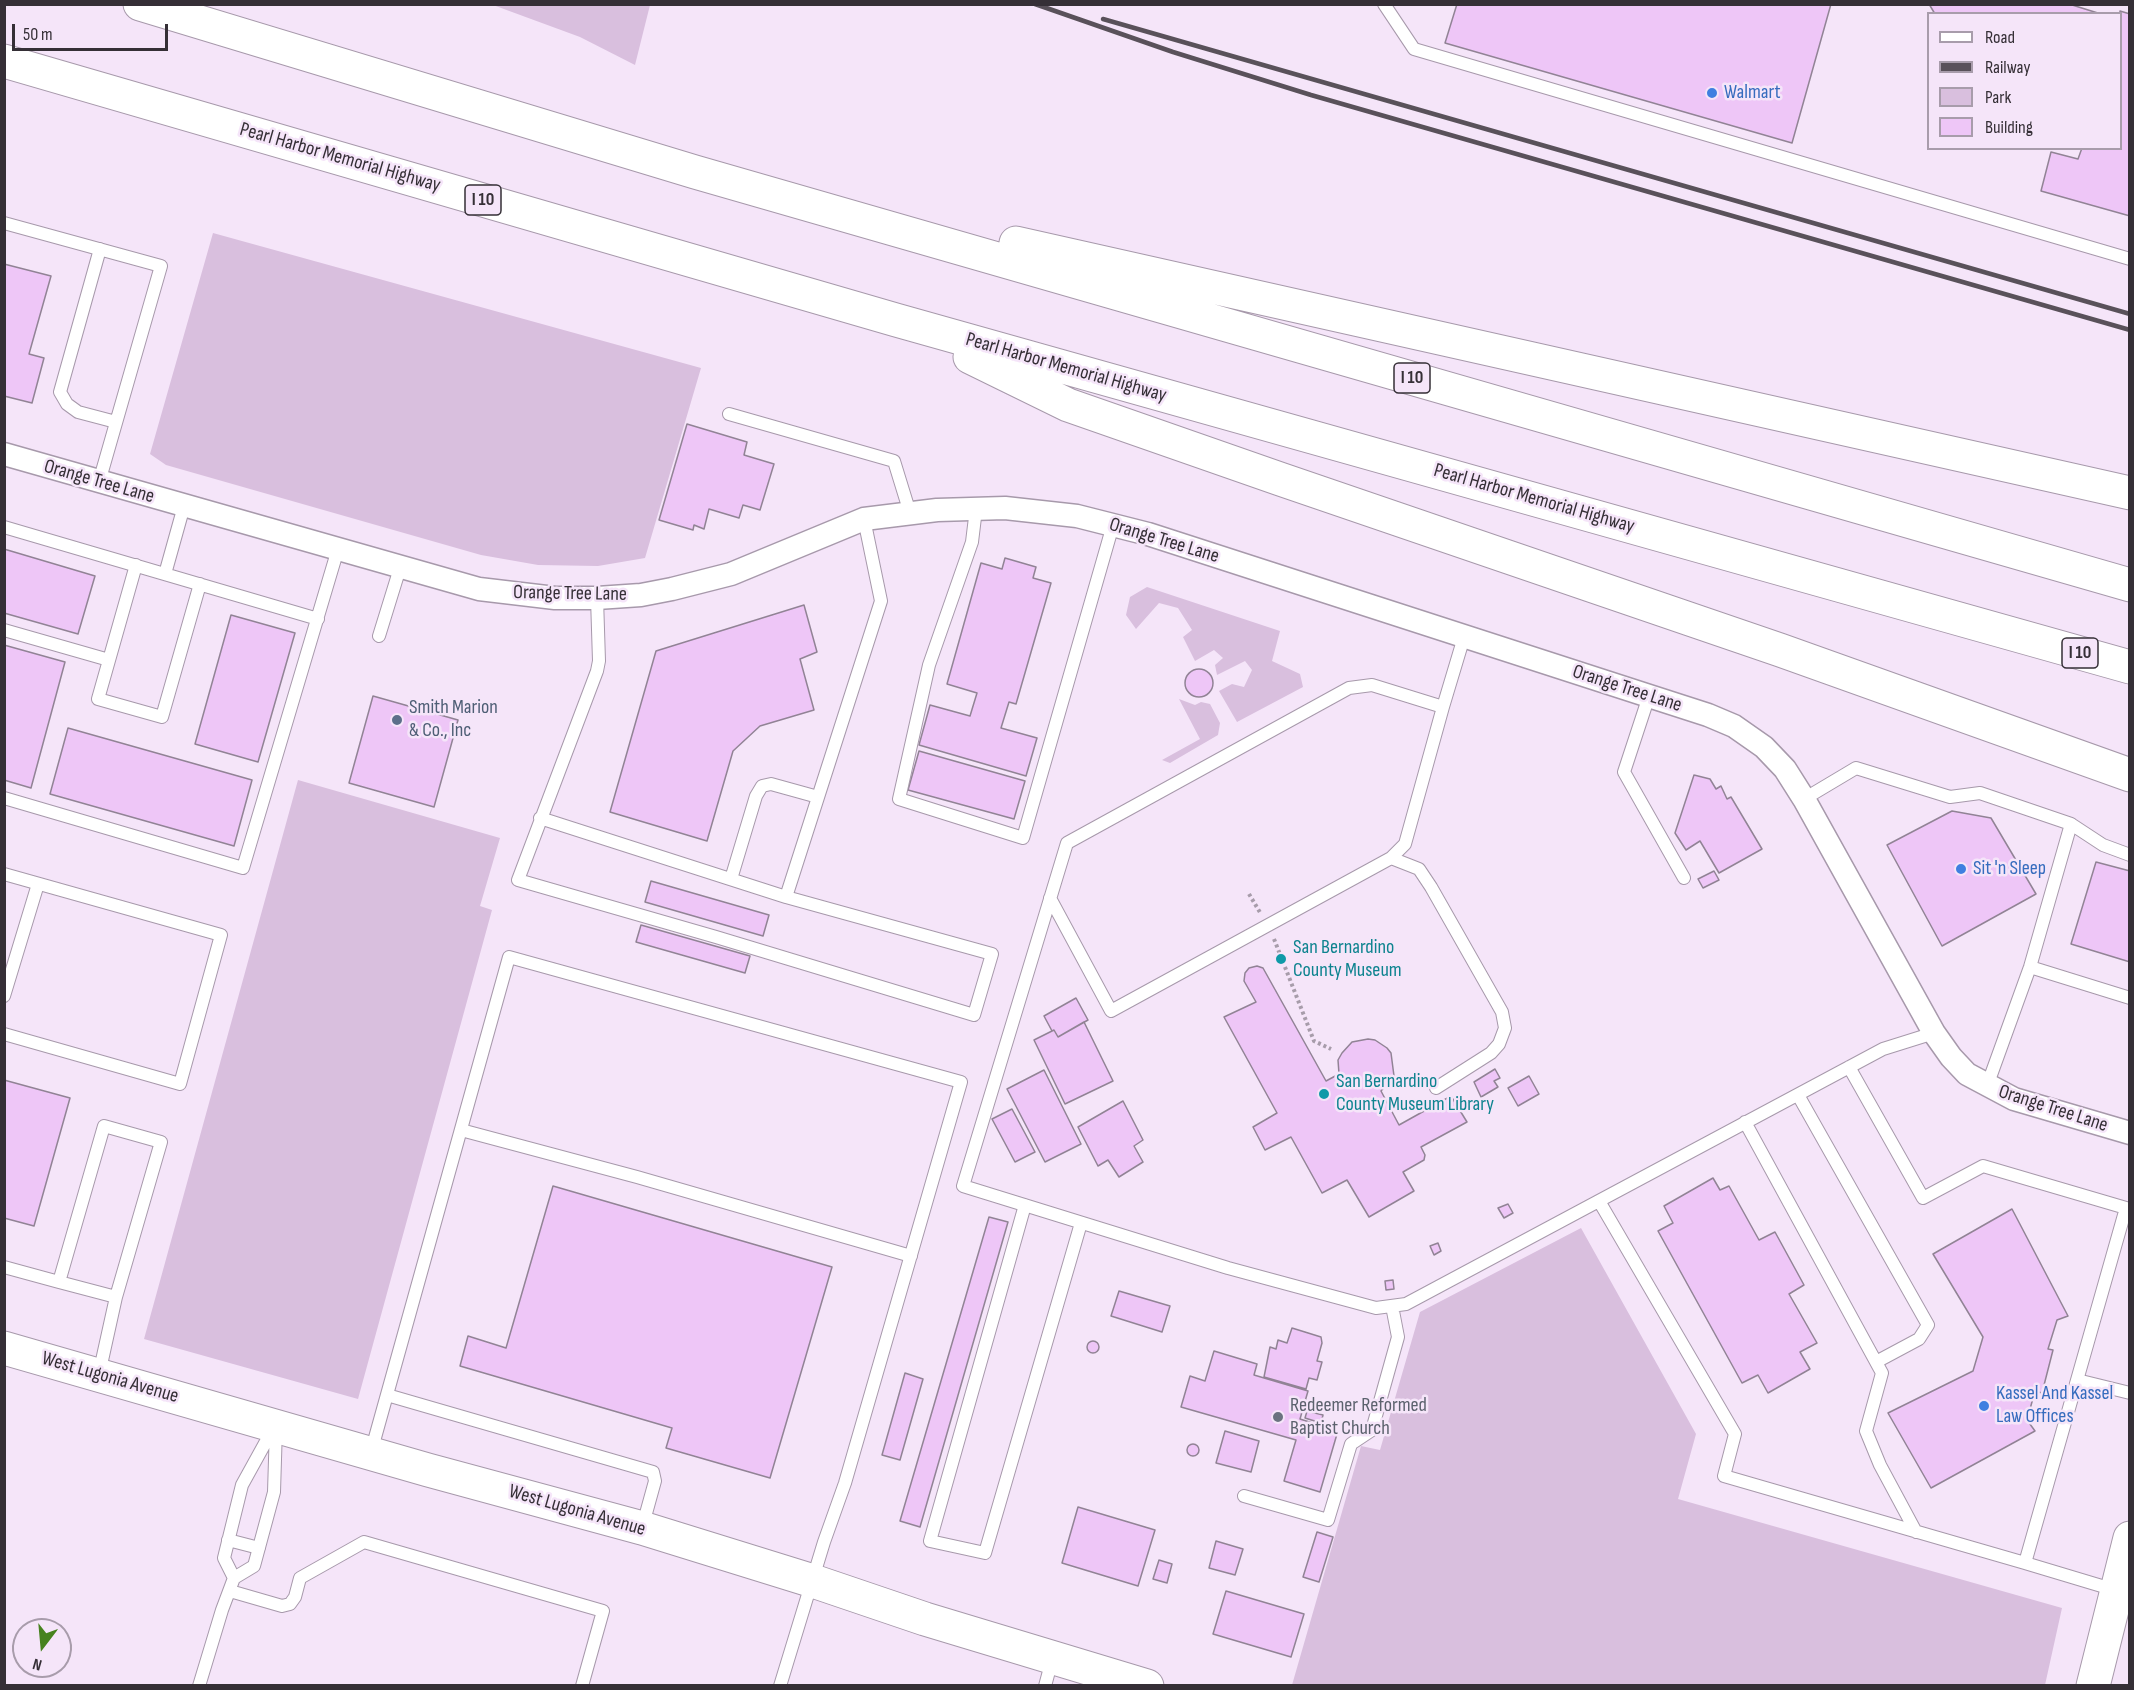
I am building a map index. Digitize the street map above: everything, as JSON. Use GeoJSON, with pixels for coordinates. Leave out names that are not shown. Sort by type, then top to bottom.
{"type":"FeatureCollection","features":[{"type":"Feature","properties":{"kind":"main road","name":"I 10"},"geometry":{"type":"LineString","coordinates":[[140,4],[695,172],[2130,585]]}},
{"type":"Feature","properties":{"kind":"main road","name":"Pearl Harbor Memorial Highway"},"geometry":{"type":"LineString","coordinates":[[4,61],[896,320],[2130,667]]}},
{"type":"Feature","properties":{"kind":"main road"},"geometry":{"type":"LineString","coordinates":[[695,172],[2130,493]]}},
{"type":"Feature","properties":{"kind":"main road"},"geometry":{"type":"LineString","coordinates":[[896,320],[1068,405],[1780,650],[2130,775]]}},
{"type":"Feature","properties":{"kind":"main road","name":"West Lugonia Avenue"},"geometry":{"type":"LineString","coordinates":[[4,1348],[642,1528],[813,1581],[925,1619],[1049,1672],[1147,1686]]}},
{"type":"Feature","properties":{"kind":"main road"},"geometry":{"type":"LineString","coordinates":[[2093,1686],[2115,1590],[2130,1538]]}},
{"type":"Feature","properties":{"kind":"street","name":"Orange Tree Lane"},"geometry":{"type":"LineString","coordinates":[[4,454],[479,589],[545,597],[597,598],[641,595],[731,574],[864,519],[910,513],[1005,508],[1077,516],[1148,534],[1708,715],[1734,726],[1764,747],[1785,769],[1804,799],[1934,1033],[1951,1057],[1967,1074],[2014,1099],[2130,1133]]}},
{"type":"Feature","properties":{"kind":"lane"},"geometry":{"type":"LineString","coordinates":[[1384,4],[1414,49],[2130,259]]}},
{"type":"Feature","properties":{"kind":"lane"},"geometry":{"type":"LineString","coordinates":[[4,223],[161,266],[99,482]]}},
{"type":"Feature","properties":{"kind":"lane"},"geometry":{"type":"LineString","coordinates":[[100,249],[60,392],[67,404],[78,411],[116,422]]}},
{"type":"Feature","properties":{"kind":"lane"},"geometry":{"type":"LineString","coordinates":[[729,414],[894,461],[910,513]]}},
{"type":"Feature","properties":{"kind":"lane"},"geometry":{"type":"LineString","coordinates":[[165,574],[184,507]]}},
{"type":"Feature","properties":{"kind":"lane"},"geometry":{"type":"LineString","coordinates":[[976,509],[972,542],[929,665],[899,799],[1023,838],[1113,525]]}},
{"type":"Feature","properties":{"kind":"lane"},"geometry":{"type":"LineString","coordinates":[[786,897],[881,601],[864,519]]}},
{"type":"Feature","properties":{"kind":"lane"},"geometry":{"type":"LineString","coordinates":[[4,527],[318,619]]}},
{"type":"Feature","properties":{"kind":"lane"},"geometry":{"type":"LineString","coordinates":[[4,798],[243,868],[338,549]]}},
{"type":"Feature","properties":{"kind":"lane"},"geometry":{"type":"LineString","coordinates":[[136,566],[98,699],[162,717],[200,584]]}},
{"type":"Feature","properties":{"kind":"lane"},"geometry":{"type":"LineString","coordinates":[[379,636],[400,568]]}},
{"type":"Feature","properties":{"kind":"lane"},"geometry":{"type":"LineString","coordinates":[[540,818],[786,897],[992,954],[974,1015],[518,880],[540,818],[597,671],[599,661],[597,598]]}},
{"type":"Feature","properties":{"kind":"lane"},"geometry":{"type":"LineString","coordinates":[[4,630],[109,660]]}},
{"type":"Feature","properties":{"kind":"lane"},"geometry":{"type":"LineString","coordinates":[[1050,898],[1111,1011],[1391,858],[1405,844],[1464,637]]}},
{"type":"Feature","properties":{"kind":"lane"},"geometry":{"type":"LineString","coordinates":[[1443,707],[1371,685],[1349,688],[1067,843],[963,1186],[1228,1268],[1376,1308],[1406,1304],[1883,1049],[1934,1033]]}},
{"type":"Feature","properties":{"kind":"lane"},"geometry":{"type":"LineString","coordinates":[[1649,696],[1624,772],[1684,878]]}},
{"type":"Feature","properties":{"kind":"lane"},"geometry":{"type":"LineString","coordinates":[[1804,799],[1856,768],[1950,796],[1980,793],[2071,825],[2103,845],[2130,855]]}},
{"type":"Feature","properties":{"kind":"lane"},"geometry":{"type":"LineString","coordinates":[[731,879],[756,796],[762,786],[771,784],[818,797]]}},
{"type":"Feature","properties":{"kind":"lane"},"geometry":{"type":"LineString","coordinates":[[1987,1086],[2030,968],[2071,825]]}},
{"type":"Feature","properties":{"kind":"lane"},"geometry":{"type":"LineString","coordinates":[[1391,858],[1419,869],[1502,1012],[1505,1028],[1499,1044],[1491,1053],[1436,1088]]}},
{"type":"Feature","properties":{"kind":"lane"},"geometry":{"type":"LineString","coordinates":[[4,874],[221,935],[180,1084],[4,1034]]}},
{"type":"Feature","properties":{"kind":"lane"},"geometry":{"type":"LineString","coordinates":[[4,996],[38,884]]}},
{"type":"Feature","properties":{"kind":"lane"},"geometry":{"type":"LineString","coordinates":[[370,1453],[509,957],[961,1082],[845,1483],[824,1542],[780,1686]]}},
{"type":"Feature","properties":{"kind":"lane"},"geometry":{"type":"LineString","coordinates":[[2030,968],[2130,998]]}},
{"type":"Feature","properties":{"kind":"lane"},"geometry":{"type":"LineString","coordinates":[[1849,1067],[1923,1198],[1983,1166],[2126,1208],[2025,1563]]}},
{"type":"Feature","properties":{"kind":"lane"},"geometry":{"type":"LineString","coordinates":[[1798,1095],[1928,1325],[1919,1340],[1876,1362]]}},
{"type":"Feature","properties":{"kind":"lane"},"geometry":{"type":"LineString","coordinates":[[1745,1122],[1882,1373],[1866,1431],[1880,1465],[1916,1532]]}},
{"type":"Feature","properties":{"kind":"lane"},"geometry":{"type":"LineString","coordinates":[[59,1282],[104,1126],[161,1142],[116,1297],[98,1375]]}},
{"type":"Feature","properties":{"kind":"lane"},"geometry":{"type":"LineString","coordinates":[[461,1130],[637,1177],[910,1256]]}},
{"type":"Feature","properties":{"kind":"lane"},"geometry":{"type":"LineString","coordinates":[[1599,1201],[1735,1434],[1724,1476],[2115,1590]]}},
{"type":"Feature","properties":{"kind":"lane"},"geometry":{"type":"LineString","coordinates":[[1025,1205],[930,1541],[985,1554],[1081,1223]]}},
{"type":"Feature","properties":{"kind":"lane"},"geometry":{"type":"LineString","coordinates":[[4,1267],[116,1297]]}},
{"type":"Feature","properties":{"kind":"lane"},"geometry":{"type":"LineString","coordinates":[[1244,1496],[1328,1520],[1351,1444],[1371,1430],[1398,1337],[1392,1306]]}},
{"type":"Feature","properties":{"kind":"lane"},"geometry":{"type":"LineString","coordinates":[[2077,1380],[2130,1393]]}},
{"type":"Feature","properties":{"kind":"lane"},"geometry":{"type":"LineString","coordinates":[[387,1395],[652,1472],[655,1481],[642,1528]]}},
{"type":"Feature","properties":{"kind":"lane"},"geometry":{"type":"LineString","coordinates":[[234,1578],[224,1558],[242,1485],[276,1425]]}},
{"type":"Feature","properties":{"kind":"lane"},"geometry":{"type":"LineString","coordinates":[[199,1686],[234,1578],[254,1566],[260,1548],[274,1492],[276,1425]]}},
{"type":"Feature","properties":{"kind":"lane"},"geometry":{"type":"LineString","coordinates":[[228,1540],[260,1548]]}},
{"type":"Feature","properties":{"kind":"lane"},"geometry":{"type":"LineString","coordinates":[[230,1591],[282,1606],[290,1604],[295,1597],[300,1578],[364,1542],[603,1611],[582,1686]]}},
{"type":"Feature","properties":{"kind":"path"},"geometry":{"type":"LineString","coordinates":[[1249,894],[1269,926],[1314,1041],[1330,1049]]}},
{"type":"Feature","properties":{"kind":"green space"},"geometry":{"type":"Polygon","coordinates":[[[493,5],[650,5],[635,65],[580,37],[493,5]]]}},
{"type":"Feature","properties":{"kind":"green space"},"geometry":{"type":"Polygon","coordinates":[[[213,233],[701,368],[645,558],[598,566],[538,565],[481,555],[166,465],[150,454],[213,233]]]}},
{"type":"Feature","properties":{"kind":"green space"},"geometry":{"type":"Polygon","coordinates":[[[1147,587],[1280,631],[1272,661],[1300,674],[1303,687],[1237,722],[1219,691],[1232,684],[1244,687],[1252,670],[1245,661],[1217,675],[1215,665],[1223,658],[1214,650],[1195,661],[1183,637],[1192,630],[1178,608],[1159,603],[1136,629],[1126,615],[1130,597],[1147,587]]]}},
{"type":"Feature","properties":{"kind":"green space"},"geometry":{"type":"Polygon","coordinates":[[[1179,699],[1195,705],[1201,702],[1210,704],[1220,723],[1218,735],[1170,763],[1162,760],[1200,739],[1179,699]]]}},
{"type":"Feature","properties":{"kind":"green space"},"geometry":{"type":"Polygon","coordinates":[[[298,780],[500,838],[480,906],[492,910],[358,1399],[144,1339],[298,780]]]}},
{"type":"Feature","properties":{"kind":"green space"},"geometry":{"type":"Polygon","coordinates":[[[1581,1228],[1696,1434],[1678,1499],[2062,1608],[2045,1685],[1292,1685],[1361,1446],[1380,1450],[1420,1312],[1581,1228]]]}},
{"type":"Feature","properties":{"kind":"building","name":"Walmart"},"geometry":{"type":"Polygon","coordinates":[[[1457,4],[1831,4],[1792,143],[1445,43],[1457,4]]]}},
{"type":"Feature","properties":{"kind":"building"},"geometry":{"type":"Polygon","coordinates":[[[1929,4],[2069,4],[2095,12],[1934,12],[1929,4]]]}},
{"type":"Feature","properties":{"kind":"building"},"geometry":{"type":"Polygon","coordinates":[[[2120,11],[2130,14],[2130,216],[2041,191],[2051,152],[2078,159],[2081,150],[2122,150],[2122,12],[2120,11]]]}},
{"type":"Feature","properties":{"kind":"building"},"geometry":{"type":"Polygon","coordinates":[[[4,264],[51,276],[29,354],[44,358],[32,403],[4,396],[4,264]]]}},
{"type":"Feature","properties":{"kind":"building"},"geometry":{"type":"Polygon","coordinates":[[[687,424],[747,442],[744,455],[774,464],[760,510],[743,505],[739,518],[709,509],[704,529],[694,525],[693,530],[659,520],[687,424]]]}},
{"type":"Feature","properties":{"kind":"building"},"geometry":{"type":"Polygon","coordinates":[[[4,549],[95,576],[78,634],[4,613],[4,549]]]}},
{"type":"Feature","properties":{"kind":"building"},"geometry":{"type":"Polygon","coordinates":[[[1005,558],[1036,567],[1033,578],[1051,583],[1016,704],[1009,702],[1001,728],[1037,738],[1026,776],[919,745],[930,705],[970,716],[977,693],[947,684],[981,563],[1002,569],[1005,558]]]}},
{"type":"Feature","properties":{"kind":"building"},"geometry":{"type":"Polygon","coordinates":[[[804,605],[817,652],[800,659],[814,710],[760,726],[733,751],[707,841],[610,812],[656,651],[804,605]]]}},
{"type":"Feature","properties":{"kind":"building"},"geometry":{"type":"Polygon","coordinates":[[[231,615],[295,633],[258,762],[195,744],[231,615]]]}},
{"type":"Feature","properties":{"kind":"building"},"geometry":{"type":"Polygon","coordinates":[[[4,645],[65,662],[31,788],[4,780],[4,645]]]}},
{"type":"Feature","properties":{"kind":"building"},"geometry":{"type":"Polygon","coordinates":[[[1199,669],[1209,673],[1213,683],[1209,693],[1199,697],[1189,693],[1185,683],[1189,673],[1199,669]]]}},
{"type":"Feature","properties":{"kind":"building"},"geometry":{"type":"Polygon","coordinates":[[[373,696],[458,720],[434,807],[349,783],[373,696]]]}},
{"type":"Feature","properties":{"kind":"building"},"geometry":{"type":"Polygon","coordinates":[[[68,728],[252,780],[234,846],[50,794],[68,728]]]}},
{"type":"Feature","properties":{"kind":"building"},"geometry":{"type":"Polygon","coordinates":[[[919,751],[1025,781],[1014,819],[908,790],[919,751]]]}},
{"type":"Feature","properties":{"kind":"building"},"geometry":{"type":"Polygon","coordinates":[[[1694,775],[1710,779],[1716,789],[1721,786],[1727,799],[1731,797],[1762,849],[1719,873],[1700,841],[1686,850],[1675,833],[1694,775]]]}},
{"type":"Feature","properties":{"kind":"building","name":"Sit 'n Sleep"},"geometry":{"type":"Polygon","coordinates":[[[1952,811],[1991,818],[2036,894],[1942,946],[1887,845],[1952,811]]]}},
{"type":"Feature","properties":{"kind":"building"},"geometry":{"type":"Polygon","coordinates":[[[2096,862],[2130,871],[2130,962],[2071,944],[2096,862]]]}},
{"type":"Feature","properties":{"kind":"building"},"geometry":{"type":"Polygon","coordinates":[[[1714,871],[1719,880],[1703,888],[1698,879],[1714,871]]]}},
{"type":"Feature","properties":{"kind":"building"},"geometry":{"type":"Polygon","coordinates":[[[651,881],[769,915],[763,936],[645,902],[651,881]]]}},
{"type":"Feature","properties":{"kind":"building"},"geometry":{"type":"Polygon","coordinates":[[[641,925],[750,956],[745,973],[636,942],[641,925]]]}},
{"type":"Feature","properties":{"kind":"building","name":"San Bernardino County Museum Library"},"geometry":{"type":"Polygon","coordinates":[[[1257,966],[1263,968],[1326,1081],[1339,1074],[1338,1060],[1352,1042],[1375,1040],[1391,1053],[1394,1076],[1381,1091],[1399,1125],[1451,1096],[1467,1122],[1421,1147],[1425,1155],[1424,1160],[1403,1172],[1414,1191],[1369,1217],[1347,1180],[1322,1193],[1291,1137],[1265,1150],[1253,1127],[1277,1113],[1224,1017],[1256,1002],[1244,981],[1245,973],[1249,968],[1257,966]]]}},
{"type":"Feature","properties":{"kind":"building"},"geometry":{"type":"Polygon","coordinates":[[[1076,998],[1088,1020],[1058,1037],[1044,1016],[1076,998]]]}},
{"type":"Feature","properties":{"kind":"building"},"geometry":{"type":"Polygon","coordinates":[[[1084,1022],[1113,1081],[1065,1104],[1034,1040],[1054,1030],[1058,1037],[1084,1022]]]}},
{"type":"Feature","properties":{"kind":"building"},"geometry":{"type":"Polygon","coordinates":[[[1495,1069],[1500,1078],[1494,1081],[1498,1087],[1481,1097],[1474,1082],[1495,1069]]]}},
{"type":"Feature","properties":{"kind":"building"},"geometry":{"type":"Polygon","coordinates":[[[1044,1070],[1081,1144],[1045,1162],[1007,1089],[1044,1070]]]}},
{"type":"Feature","properties":{"kind":"building"},"geometry":{"type":"Polygon","coordinates":[[[1529,1076],[1539,1094],[1518,1106],[1508,1088],[1529,1076]]]}},
{"type":"Feature","properties":{"kind":"building"},"geometry":{"type":"Polygon","coordinates":[[[4,1080],[70,1098],[34,1226],[4,1218],[4,1080]]]}},
{"type":"Feature","properties":{"kind":"building"},"geometry":{"type":"Polygon","coordinates":[[[1123,1101],[1143,1140],[1134,1146],[1143,1162],[1119,1177],[1108,1160],[1098,1166],[1078,1127],[1123,1101]]]}},
{"type":"Feature","properties":{"kind":"building"},"geometry":{"type":"Polygon","coordinates":[[[1012,1109],[1035,1152],[1015,1162],[992,1119],[1012,1109]]]}},
{"type":"Feature","properties":{"kind":"building"},"geometry":{"type":"Polygon","coordinates":[[[1713,1178],[1720,1190],[1729,1186],[1759,1240],[1775,1232],[1804,1285],[1789,1294],[1817,1343],[1800,1352],[1810,1369],[1768,1393],[1758,1375],[1742,1383],[1658,1231],[1673,1223],[1664,1206],[1713,1178]]]}},
{"type":"Feature","properties":{"kind":"building"},"geometry":{"type":"Polygon","coordinates":[[[553,1186],[832,1267],[770,1478],[666,1448],[672,1428],[460,1366],[468,1336],[506,1348],[553,1186]]]}},
{"type":"Feature","properties":{"kind":"building"},"geometry":{"type":"Polygon","coordinates":[[[1508,1204],[1513,1213],[1504,1218],[1498,1208],[1508,1204]]]}},
{"type":"Feature","properties":{"kind":"building"},"geometry":{"type":"Polygon","coordinates":[[[2012,1209],[2068,1316],[2057,1320],[2048,1349],[2053,1350],[2042,1393],[2035,1391],[2027,1420],[2035,1431],[1931,1488],[1888,1413],[1973,1371],[1983,1337],[1933,1254],[2012,1209]]]}},
{"type":"Feature","properties":{"kind":"building"},"geometry":{"type":"Polygon","coordinates":[[[989,1217],[1008,1222],[920,1527],[900,1521],[989,1217]]]}},
{"type":"Feature","properties":{"kind":"building"},"geometry":{"type":"Polygon","coordinates":[[[1438,1243],[1441,1251],[1434,1255],[1430,1246],[1438,1243]]]}},
{"type":"Feature","properties":{"kind":"building"},"geometry":{"type":"Polygon","coordinates":[[[1393,1280],[1394,1289],[1386,1290],[1385,1281],[1393,1280]]]}},
{"type":"Feature","properties":{"kind":"building"},"geometry":{"type":"Polygon","coordinates":[[[1119,1291],[1170,1306],[1162,1332],[1111,1316],[1119,1291]]]}},
{"type":"Feature","properties":{"kind":"building"},"geometry":{"type":"Polygon","coordinates":[[[1292,1328],[1321,1337],[1322,1343],[1317,1361],[1322,1362],[1317,1380],[1309,1378],[1306,1389],[1264,1377],[1270,1347],[1276,1349],[1278,1340],[1287,1343],[1292,1328]]]}},
{"type":"Feature","properties":{"kind":"building"},"geometry":{"type":"Polygon","coordinates":[[[1093,1341],[1099,1347],[1093,1353],[1087,1347],[1093,1341]]]}},
{"type":"Feature","properties":{"kind":"building"},"geometry":{"type":"Polygon","coordinates":[[[1214,1351],[1257,1364],[1254,1375],[1308,1391],[1300,1419],[1325,1427],[1324,1431],[1337,1434],[1320,1492],[1284,1481],[1296,1440],[1181,1407],[1190,1376],[1205,1381],[1214,1351]]]}},
{"type":"Feature","properties":{"kind":"building"},"geometry":{"type":"Polygon","coordinates":[[[905,1373],[923,1379],[900,1460],[882,1455],[905,1373]]]}},
{"type":"Feature","properties":{"kind":"building"},"geometry":{"type":"Polygon","coordinates":[[[1307,1411],[1323,1415],[1321,1423],[1305,1418],[1307,1411]]]}},
{"type":"Feature","properties":{"kind":"building"},"geometry":{"type":"Polygon","coordinates":[[[1225,1431],[1259,1441],[1251,1472],[1216,1463],[1225,1431]]]}},
{"type":"Feature","properties":{"kind":"building"},"geometry":{"type":"Polygon","coordinates":[[[1193,1444],[1199,1450],[1193,1456],[1187,1450],[1193,1444]]]}},
{"type":"Feature","properties":{"kind":"building"},"geometry":{"type":"Polygon","coordinates":[[[1078,1507],[1155,1530],[1138,1586],[1062,1563],[1078,1507]]]}},
{"type":"Feature","properties":{"kind":"building"},"geometry":{"type":"Polygon","coordinates":[[[1317,1532],[1333,1537],[1319,1582],[1303,1577],[1317,1532]]]}},
{"type":"Feature","properties":{"kind":"building"},"geometry":{"type":"Polygon","coordinates":[[[1216,1541],[1243,1549],[1235,1575],[1209,1568],[1216,1541]]]}},
{"type":"Feature","properties":{"kind":"building"},"geometry":{"type":"Polygon","coordinates":[[[1159,1560],[1172,1564],[1167,1583],[1153,1579],[1159,1560]]]}},
{"type":"Feature","properties":{"kind":"building"},"geometry":{"type":"Polygon","coordinates":[[[1226,1591],[1304,1614],[1291,1657],[1213,1634],[1226,1591]]]}},
{"type":"Feature","properties":{"kind":"railway"},"geometry":{"type":"LineString","coordinates":[[1035,4],[1173,52],[1311,95],[2130,330]]}},
{"type":"Feature","properties":{"kind":"railway"},"geometry":{"type":"LineString","coordinates":[[1103,19],[2130,314]]}},
{"type":"Feature","properties":{"kind":"place","name":"Walmart"},"geometry":{"type":"Point","coordinates":[1712,93]}},
{"type":"Feature","properties":{"kind":"place","name":"Smith Marion & Co., Inc"},"geometry":{"type":"Point","coordinates":[397,720]}},
{"type":"Feature","properties":{"kind":"place","name":"Sit 'n Sleep"},"geometry":{"type":"Point","coordinates":[1961,869]}},
{"type":"Feature","properties":{"kind":"place","name":"San Bernardino County Museum"},"geometry":{"type":"Point","coordinates":[1281,959]}},
{"type":"Feature","properties":{"kind":"place","name":"San Bernardino County Museum Library"},"geometry":{"type":"Point","coordinates":[1324,1094]}},
{"type":"Feature","properties":{"kind":"place","name":"Kassel And Kassel Law Offices"},"geometry":{"type":"Point","coordinates":[1984,1406]}},
{"type":"Feature","properties":{"kind":"place","name":"Redeemer Reformed Baptist Church"},"geometry":{"type":"Point","coordinates":[1278,1417]}}]}
